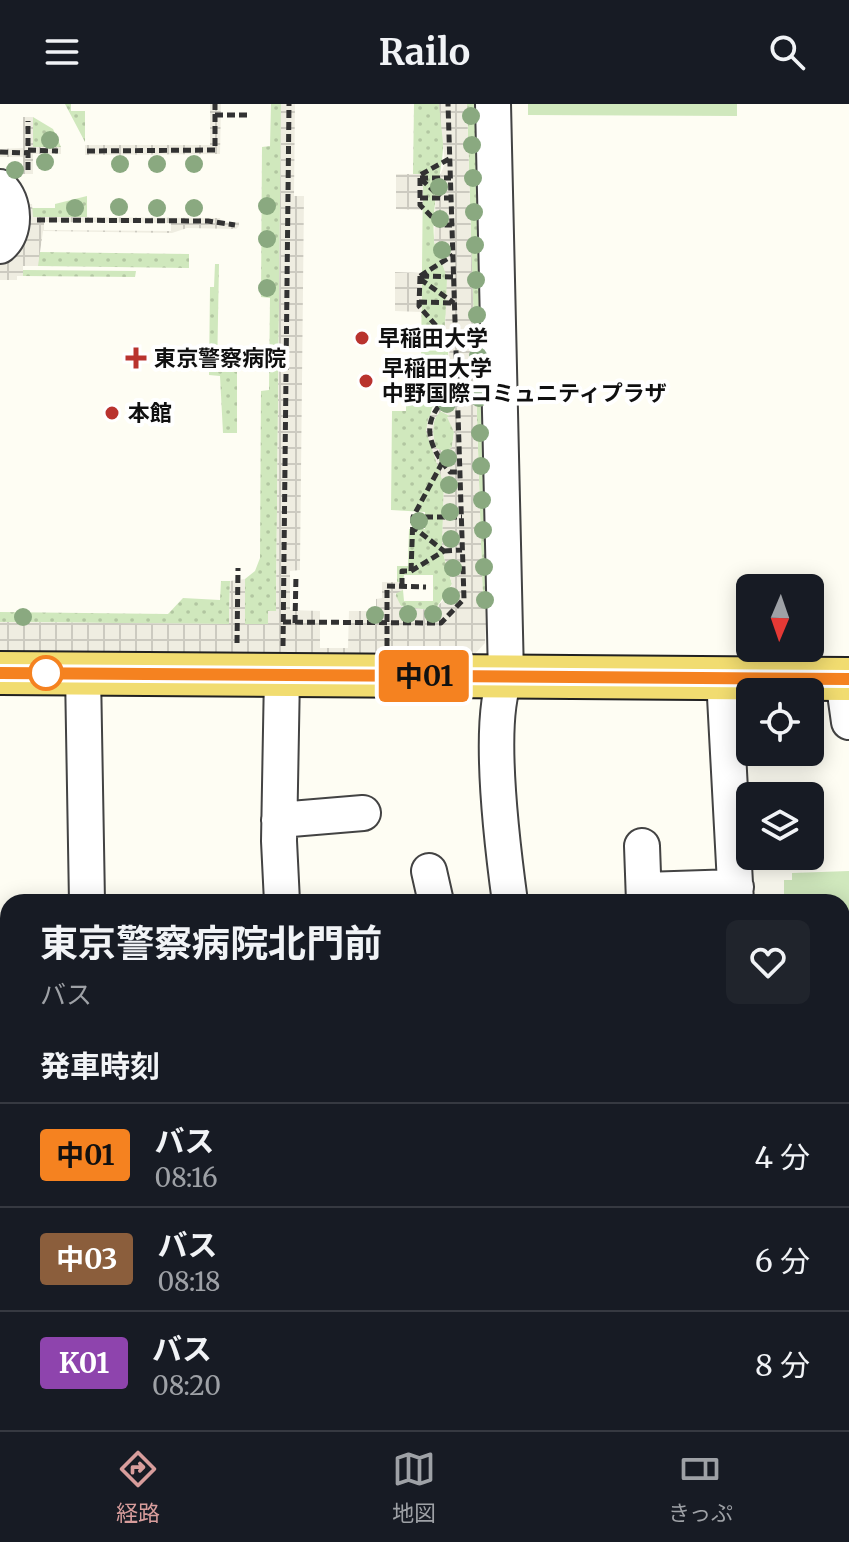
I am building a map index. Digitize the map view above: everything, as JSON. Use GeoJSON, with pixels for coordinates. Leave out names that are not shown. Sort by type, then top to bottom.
{"type":"FeatureCollection","features":[{"type":"Feature","properties":{"kind":"main road"},"geometry":{"type":"LineString","coordinates":[[0,673],[83,673],[282,663],[506,676],[846,679]]}},
{"type":"Feature","properties":{"kind":"street"},"geometry":{"type":"LineString","coordinates":[[493,104],[506,676],[499,691],[499,787],[509,894]]}},
{"type":"Feature","properties":{"kind":"street"},"geometry":{"type":"LineString","coordinates":[[0,246],[10,235],[14,178]]}},
{"type":"Feature","properties":{"kind":"street"},"geometry":{"type":"LineString","coordinates":[[282,663],[279,820],[282,894]]}},
{"type":"Feature","properties":{"kind":"street"},"geometry":{"type":"LineString","coordinates":[[83,673],[87,894]]}},
{"type":"Feature","properties":{"kind":"street"},"geometry":{"type":"LineString","coordinates":[[724,678],[736,894]]}},
{"type":"Feature","properties":{"kind":"street"},"geometry":{"type":"LineString","coordinates":[[846,679],[849,722]]}},
{"type":"Feature","properties":{"kind":"street"},"geometry":{"type":"LineString","coordinates":[[279,820],[363,813]]}},
{"type":"Feature","properties":{"kind":"street"},"geometry":{"type":"LineString","coordinates":[[642,846],[644,894]]}},
{"type":"Feature","properties":{"kind":"path"},"geometry":{"type":"LineString","coordinates":[[87,151],[215,150],[215,104]]}},
{"type":"Feature","properties":{"kind":"path"},"geometry":{"type":"LineString","coordinates":[[282,663],[289,104]]}},
{"type":"Feature","properties":{"kind":"path"},"geometry":{"type":"LineString","coordinates":[[283,622],[441,623],[464,599],[448,104]]}},
{"type":"Feature","properties":{"kind":"path"},"geometry":{"type":"LineString","coordinates":[[215,115],[251,115]]}},
{"type":"Feature","properties":{"kind":"path"},"geometry":{"type":"LineString","coordinates":[[14,178],[28,151],[28,121]]}},
{"type":"Feature","properties":{"kind":"path"},"geometry":{"type":"LineString","coordinates":[[0,152],[58,151]]}},
{"type":"Feature","properties":{"kind":"path"},"geometry":{"type":"LineString","coordinates":[[420,178],[450,158]]}},
{"type":"Feature","properties":{"kind":"path"},"geometry":{"type":"LineString","coordinates":[[420,178],[451,178]]}},
{"type":"Feature","properties":{"kind":"path"},"geometry":{"type":"LineString","coordinates":[[420,178],[420,205],[440,225],[452,225]]}},
{"type":"Feature","properties":{"kind":"path"},"geometry":{"type":"LineString","coordinates":[[420,178],[441,198]]}},
{"type":"Feature","properties":{"kind":"path"},"geometry":{"type":"LineString","coordinates":[[420,198],[451,198]]}},
{"type":"Feature","properties":{"kind":"path"},"geometry":{"type":"LineString","coordinates":[[27,219],[208,221],[235,225]]}},
{"type":"Feature","properties":{"kind":"path"},"geometry":{"type":"LineString","coordinates":[[420,277],[453,255]]}},
{"type":"Feature","properties":{"kind":"path"},"geometry":{"type":"LineString","coordinates":[[420,277],[454,277]]}},
{"type":"Feature","properties":{"kind":"path"},"geometry":{"type":"LineString","coordinates":[[420,277],[419,306],[444,335],[456,334]]}},
{"type":"Feature","properties":{"kind":"path"},"geometry":{"type":"LineString","coordinates":[[420,277],[454,303]]}},
{"type":"Feature","properties":{"kind":"path"},"geometry":{"type":"LineString","coordinates":[[419,302],[454,303]]}},
{"type":"Feature","properties":{"kind":"path"},"geometry":{"type":"LineString","coordinates":[[457,389],[442,400],[431,419],[433,448],[450,472],[460,472]]}},
{"type":"Feature","properties":{"kind":"path"},"geometry":{"type":"LineString","coordinates":[[411,571],[413,517],[442,463]]}},
{"type":"Feature","properties":{"kind":"path"},"geometry":{"type":"LineString","coordinates":[[413,517],[462,517]]}},
{"type":"Feature","properties":{"kind":"path"},"geometry":{"type":"LineString","coordinates":[[412,527],[444,551]]}},
{"type":"Feature","properties":{"kind":"path"},"geometry":{"type":"LineString","coordinates":[[402,586],[402,571],[411,571],[444,551],[462,550]]}},
{"type":"Feature","properties":{"kind":"path"},"geometry":{"type":"LineString","coordinates":[[237,650],[238,568]]}},
{"type":"Feature","properties":{"kind":"path"},"geometry":{"type":"LineString","coordinates":[[295,623],[296,575]]}},
{"type":"Feature","properties":{"kind":"path"},"geometry":{"type":"LineString","coordinates":[[387,652],[387,586],[426,587]]}},
{"type":"Feature","properties":{"kind":"green space"},"geometry":{"type":"Polygon","coordinates":[[[65,104],[71,104],[71,111],[85,111],[85,142],[65,104]]]}},
{"type":"Feature","properties":{"kind":"green space"},"geometry":{"type":"Polygon","coordinates":[[[271,104],[281,104],[276,611],[268,624],[245,625],[245,579],[255,571],[260,558],[261,391],[269,390],[270,298],[261,297],[262,147],[270,146],[271,104]]]}},
{"type":"Feature","properties":{"kind":"green space"},"geometry":{"type":"Polygon","coordinates":[[[414,104],[439,104],[443,122],[443,155],[434,220],[435,243],[448,284],[446,364],[421,363],[423,175],[413,174],[414,104]]]}},
{"type":"Feature","properties":{"kind":"green space"},"geometry":{"type":"Polygon","coordinates":[[[467,104],[475,104],[481,363],[475,363],[467,104]]]}},
{"type":"Feature","properties":{"kind":"green space"},"geometry":{"type":"Polygon","coordinates":[[[528,104],[737,104],[737,116],[528,115],[528,104]]]}},
{"type":"Feature","properties":{"kind":"green space"},"geometry":{"type":"Polygon","coordinates":[[[33,117],[53,129],[61,147],[33,147],[33,117]]]}},
{"type":"Feature","properties":{"kind":"green space"},"geometry":{"type":"Polygon","coordinates":[[[87,196],[87,217],[32,217],[32,208],[55,208],[55,204],[87,196]]]}},
{"type":"Feature","properties":{"kind":"green space"},"geometry":{"type":"Polygon","coordinates":[[[38,252],[189,254],[189,268],[38,266],[38,252]]]}},
{"type":"Feature","properties":{"kind":"green space"},"geometry":{"type":"Polygon","coordinates":[[[215,264],[219,264],[217,372],[237,372],[237,433],[223,433],[220,376],[209,375],[210,287],[214,287],[215,264]]]}},
{"type":"Feature","properties":{"kind":"green space"},"geometry":{"type":"Polygon","coordinates":[[[22,270],[136,271],[135,277],[23,276],[22,270]]]}},
{"type":"Feature","properties":{"kind":"green space"},"geometry":{"type":"Polygon","coordinates":[[[406,386],[449,387],[432,408],[427,431],[444,485],[442,550],[452,584],[437,607],[428,610],[401,606],[395,598],[397,590],[403,590],[404,601],[433,601],[433,575],[404,575],[403,582],[397,582],[397,566],[408,566],[409,529],[425,529],[425,512],[391,510],[392,411],[406,411],[406,386]]]}},
{"type":"Feature","properties":{"kind":"green space"},"geometry":{"type":"Polygon","coordinates":[[[476,387],[481,387],[487,606],[483,606],[476,387]]]}},
{"type":"Feature","properties":{"kind":"green space"},"geometry":{"type":"Polygon","coordinates":[[[440,411],[450,416],[454,432],[452,447],[445,452],[436,448],[434,438],[434,423],[440,411]]]}},
{"type":"Feature","properties":{"kind":"green space"},"geometry":{"type":"Polygon","coordinates":[[[221,581],[230,581],[229,624],[0,622],[0,612],[168,614],[183,598],[220,600],[221,581]]]}},
{"type":"Feature","properties":{"kind":"green space"},"geometry":{"type":"Polygon","coordinates":[[[849,871],[849,894],[784,894],[784,880],[792,880],[792,873],[849,871]]]}},
{"type":"Feature","properties":{"kind":"shaded area"},"geometry":{"type":"Polygon","coordinates":[[[210,104],[221,104],[220,154],[85,155],[85,145],[210,145],[210,104]]]}},
{"type":"Feature","properties":{"kind":"shaded area"},"geometry":{"type":"Polygon","coordinates":[[[281,104],[295,104],[294,196],[304,196],[300,570],[290,571],[290,610],[320,611],[320,648],[348,648],[349,611],[376,611],[376,599],[382,598],[382,582],[403,582],[403,590],[395,594],[401,606],[428,610],[437,607],[452,584],[442,550],[444,485],[426,431],[428,419],[440,397],[449,387],[461,386],[460,365],[446,364],[450,350],[445,330],[447,277],[434,242],[436,186],[445,163],[439,104],[467,104],[475,363],[481,363],[481,387],[476,388],[483,606],[487,606],[485,643],[472,657],[0,655],[0,622],[229,624],[230,581],[245,579],[245,624],[268,624],[268,611],[276,611],[281,104]],[[441,411],[434,419],[436,448],[445,452],[452,447],[454,432],[447,417],[450,416],[441,411]]]}},
{"type":"Feature","properties":{"kind":"shaded area"},"geometry":{"type":"Polygon","coordinates":[[[23,117],[33,117],[33,147],[61,147],[61,154],[33,154],[33,174],[23,174],[23,157],[0,157],[0,149],[23,148],[23,117]]]}},
{"type":"Feature","properties":{"kind":"shaded area"},"geometry":{"type":"Polygon","coordinates":[[[396,174],[423,174],[422,210],[396,209],[396,174]]]}},
{"type":"Feature","properties":{"kind":"shaded area"},"geometry":{"type":"Polygon","coordinates":[[[23,204],[32,204],[33,217],[220,218],[221,222],[239,222],[236,229],[187,228],[172,233],[43,231],[38,266],[23,266],[23,276],[17,276],[17,280],[0,280],[0,263],[23,204]],[[44,222],[44,230],[171,231],[171,223],[44,222]]]}},
{"type":"Feature","properties":{"kind":"shaded area"},"geometry":{"type":"Polygon","coordinates":[[[395,272],[422,273],[421,312],[395,311],[395,272]]]}},
{"type":"Feature","properties":{"kind":"bus line","name":"中01"},"geometry":{"type":"LineString","coordinates":[[0,673],[849,679]]}},
{"type":"Feature","properties":{"kind":"place","name":"早稲田大学"},"geometry":{"type":"Point","coordinates":[362,338]}},
{"type":"Feature","properties":{"kind":"place","name":"東京警察病院"},"geometry":{"type":"Point","coordinates":[136,358]}},
{"type":"Feature","properties":{"kind":"place","name":"早稲田大学 中野国際コミュニティプラザ"},"geometry":{"type":"Point","coordinates":[366,381]}},
{"type":"Feature","properties":{"kind":"place","name":"本館"},"geometry":{"type":"Point","coordinates":[112,413]}}]}
